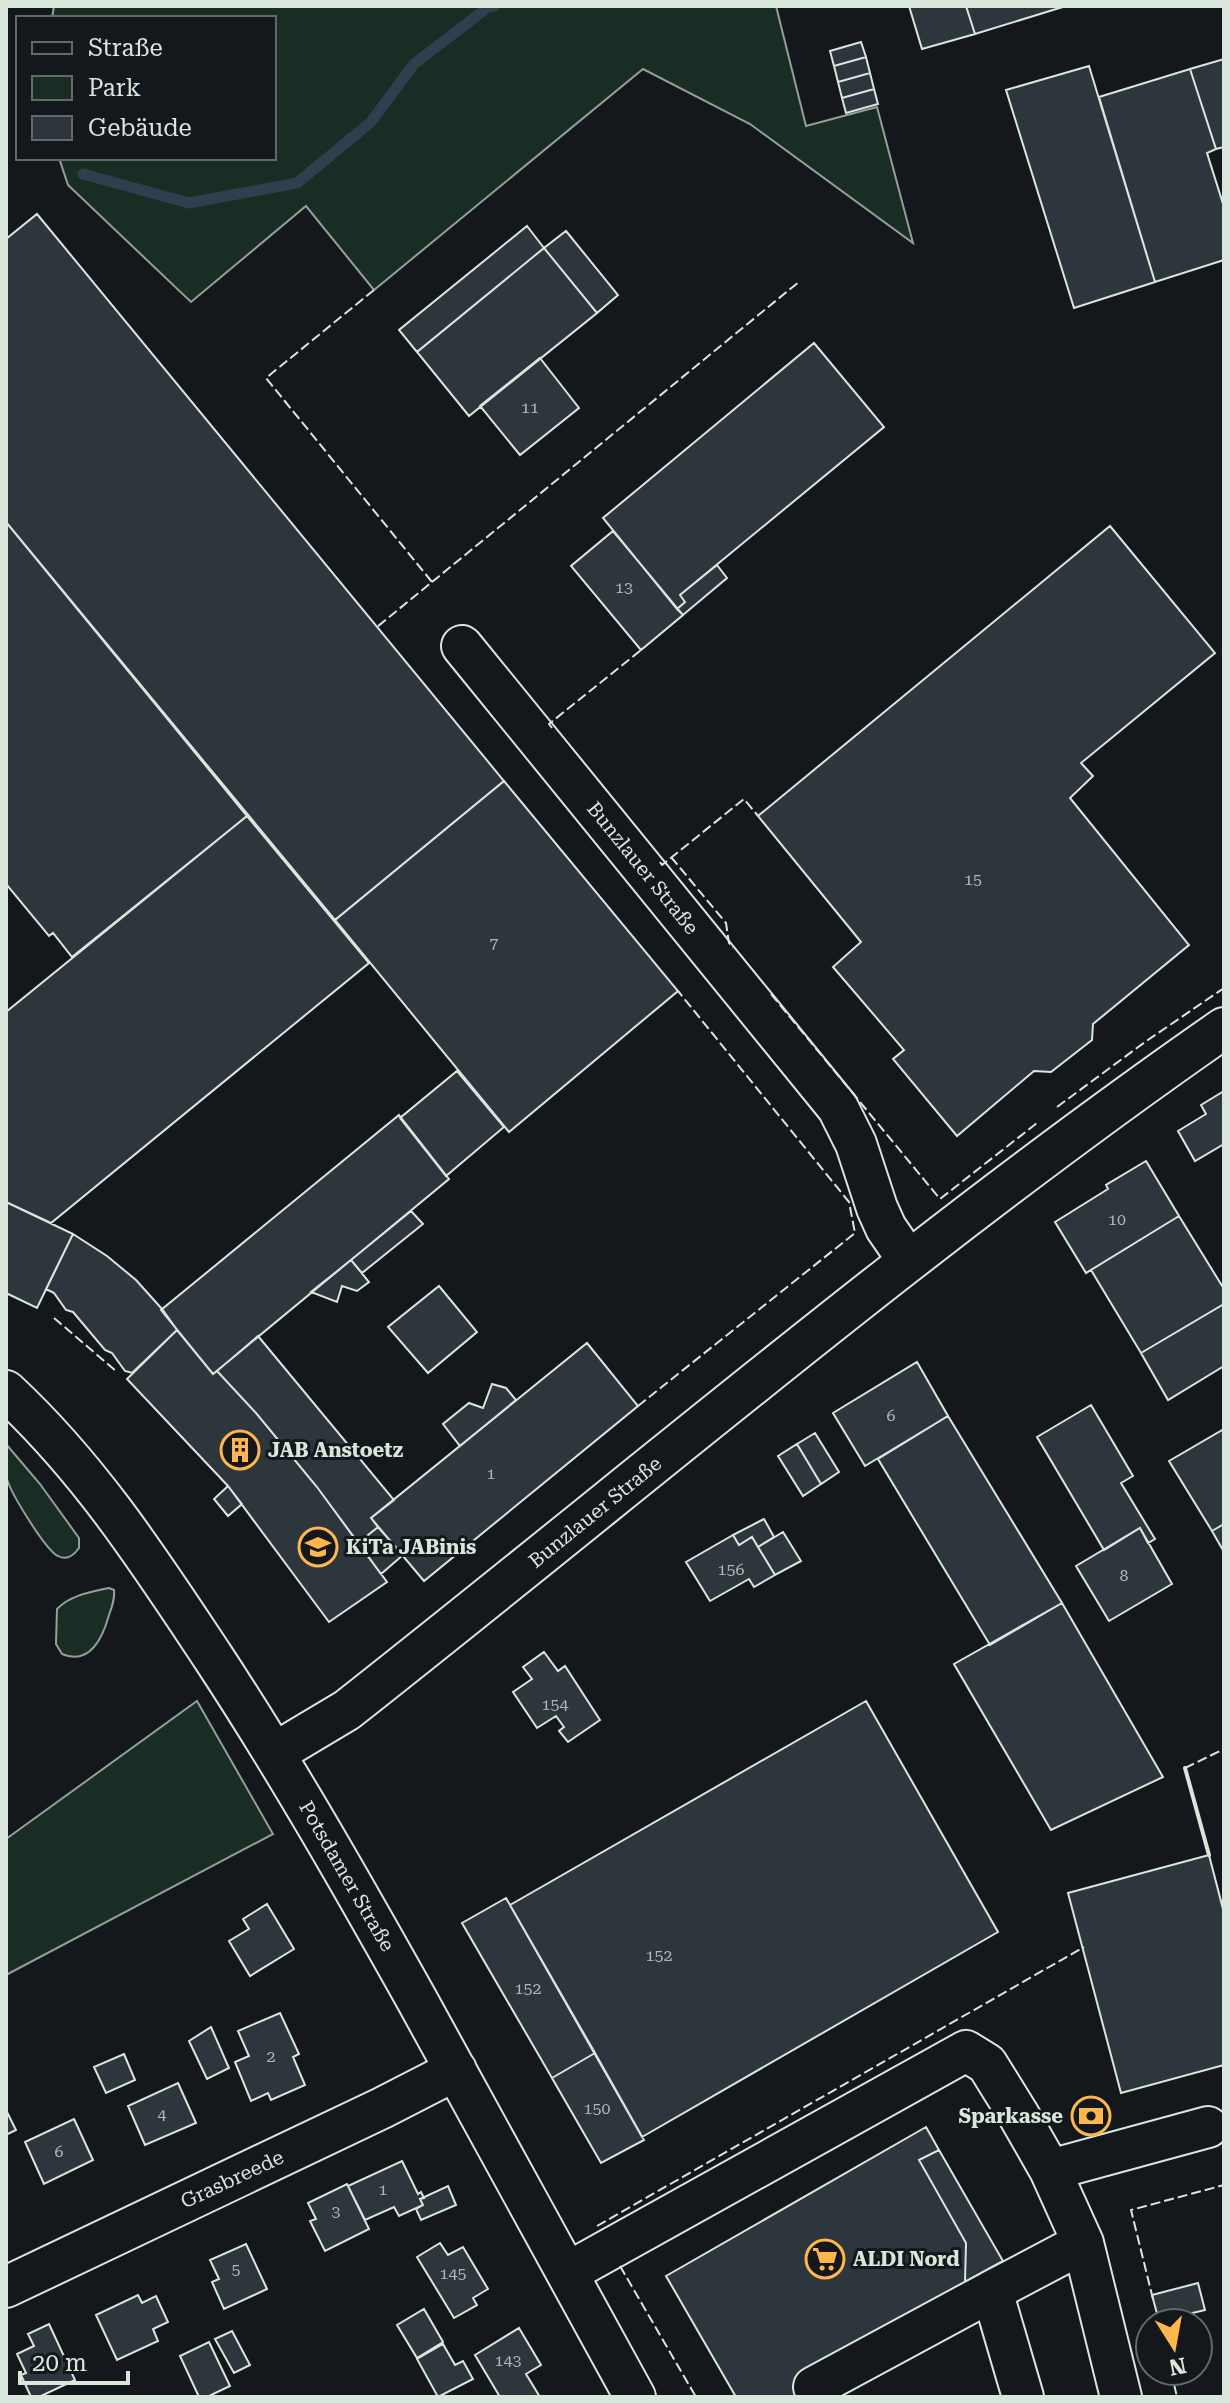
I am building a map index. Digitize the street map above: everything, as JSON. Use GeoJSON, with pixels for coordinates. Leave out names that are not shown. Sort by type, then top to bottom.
{"type":"FeatureCollection","features":[{"type":"Feature","properties":{"kind":"street","name":"Bunzlauer Straße"},"geometry":{"type":"LineString","coordinates":[[462,646],[838,1108],[856,1144],[882,1218],[908,1260]]}},
{"type":"Feature","properties":{"kind":"street","name":"Bunzlauer Straße"},"geometry":{"type":"LineString","coordinates":[[275,1753],[347,1710],[908,1260],[1052,1151],[1224,1028]]}},
{"type":"Feature","properties":{"kind":"street","name":"Potsdamer Straße"},"geometry":{"type":"LineString","coordinates":[[6,1391],[56,1439],[107,1504],[275,1753],[456,2070],[635,2397]]}},
{"type":"Feature","properties":{"kind":"street"},"geometry":{"type":"LineString","coordinates":[[567,2273],[966,2051],[987,2064],[1050,2170],[1083,2243],[1121,2397]]}},
{"type":"Feature","properties":{"kind":"street","name":"Grasbreede"},"geometry":{"type":"LineString","coordinates":[[6,2287],[456,2070]]}},
{"type":"Feature","properties":{"kind":"street"},"geometry":{"type":"LineString","coordinates":[[1050,2170],[1208,2127]]}},
{"type":"Feature","properties":{"kind":"street"},"geometry":{"type":"LineString","coordinates":[[814,2387],[1083,2243]]}},
{"type":"Feature","properties":{"kind":"street"},"geometry":{"type":"LineString","coordinates":[[992,2291],[1023,2397]]}},
{"type":"Feature","properties":{"kind":"green space"},"geometry":{"type":"Polygon","coordinates":[[[54,6],[776,6],[806,126],[877,107],[913,243],[750,124],[643,69],[374,290],[306,206],[191,302],[68,185],[60,160],[276,160],[276,16],[52,16],[54,6]]]}},
{"type":"Feature","properties":{"kind":"green space"},"geometry":{"type":"Polygon","coordinates":[[[6,1444],[79,1538],[79,1548],[75,1553],[61,1557],[38,1534],[8,1482],[6,1444]]]}},
{"type":"Feature","properties":{"kind":"green space"},"geometry":{"type":"Polygon","coordinates":[[[109,1588],[114,1590],[114,1600],[99,1640],[88,1653],[72,1657],[62,1654],[56,1644],[57,1609],[74,1597],[109,1588]]]}},
{"type":"Feature","properties":{"kind":"green space"},"geometry":{"type":"Polygon","coordinates":[[[197,1701],[273,1834],[6,1975],[6,1839],[197,1701]]]}},
{"type":"Feature","properties":{"kind":"building"},"geometry":{"type":"Polygon","coordinates":[[[909,6],[966,6],[975,34],[922,49],[909,6]]]}},
{"type":"Feature","properties":{"kind":"building"},"geometry":{"type":"Polygon","coordinates":[[[966,6],[1066,6],[975,34],[966,6]]]}},
{"type":"Feature","properties":{"kind":"building"},"geometry":{"type":"Polygon","coordinates":[[[861,42],[866,57],[834,66],[830,51],[861,42]]]}},
{"type":"Feature","properties":{"kind":"building"},"geometry":{"type":"Polygon","coordinates":[[[866,57],[870,73],[838,82],[834,66],[866,57]]]}},
{"type":"Feature","properties":{"kind":"building"},"geometry":{"type":"Polygon","coordinates":[[[1224,59],[1224,147],[1216,149],[1190,69],[1224,59]]]}},
{"type":"Feature","properties":{"kind":"building"},"geometry":{"type":"Polygon","coordinates":[[[1089,66],[1155,282],[1074,308],[1006,90],[1089,66]]]}},
{"type":"Feature","properties":{"kind":"building"},"geometry":{"type":"Polygon","coordinates":[[[1190,69],[1216,149],[1207,153],[1224,207],[1224,260],[1155,282],[1099,97],[1190,69]]]}},
{"type":"Feature","properties":{"kind":"building"},"geometry":{"type":"Polygon","coordinates":[[[870,73],[874,89],[842,98],[838,82],[870,73]]]}},
{"type":"Feature","properties":{"kind":"building"},"geometry":{"type":"Polygon","coordinates":[[[874,89],[878,104],[846,113],[842,98],[874,89]]]}},
{"type":"Feature","properties":{"kind":"building"},"geometry":{"type":"Polygon","coordinates":[[[37,214],[504,781],[335,920],[6,522],[6,239],[37,214]]]}},
{"type":"Feature","properties":{"kind":"building"},"geometry":{"type":"Polygon","coordinates":[[[527,226],[544,248],[417,352],[399,330],[527,226]]]}},
{"type":"Feature","properties":{"kind":"building"},"geometry":{"type":"Polygon","coordinates":[[[566,231],[618,295],[597,313],[544,248],[566,231]]]}},
{"type":"Feature","properties":{"kind":"building"},"geometry":{"type":"Polygon","coordinates":[[[544,248],[597,313],[469,416],[417,352],[544,248]]]}},
{"type":"Feature","properties":{"kind":"building"},"geometry":{"type":"Polygon","coordinates":[[[814,343],[884,427],[680,595],[685,602],[677,609],[603,518],[814,343]]]}},
{"type":"Feature","properties":{"kind":"building"},"geometry":{"type":"Polygon","coordinates":[[[540,358],[579,408],[520,455],[480,406],[540,358]]]}},
{"type":"Feature","properties":{"kind":"building"},"geometry":{"type":"Polygon","coordinates":[[[6,522],[247,816],[72,957],[53,933],[49,936],[6,884],[6,522]]]}},
{"type":"Feature","properties":{"kind":"building"},"geometry":{"type":"Polygon","coordinates":[[[1110,526],[1215,653],[1081,763],[1093,776],[1070,798],[1189,945],[1093,1024],[1092,1040],[1051,1072],[1034,1071],[957,1136],[893,1059],[904,1050],[833,967],[861,942],[758,816],[1110,526]]]}},
{"type":"Feature","properties":{"kind":"building"},"geometry":{"type":"Polygon","coordinates":[[[613,531],[683,615],[641,650],[571,566],[613,531]]]}},
{"type":"Feature","properties":{"kind":"building"},"geometry":{"type":"Polygon","coordinates":[[[717,565],[727,578],[683,615],[677,609],[685,602],[680,595],[717,565]]]}},
{"type":"Feature","properties":{"kind":"building"},"geometry":{"type":"Polygon","coordinates":[[[504,781],[678,991],[509,1132],[335,920],[504,781]]]}},
{"type":"Feature","properties":{"kind":"building"},"geometry":{"type":"Polygon","coordinates":[[[247,816],[369,963],[51,1223],[6,1202],[6,1012],[247,816]]]}},
{"type":"Feature","properties":{"kind":"building"},"geometry":{"type":"Polygon","coordinates":[[[457,1071],[504,1127],[446,1176],[400,1118],[457,1071]]]}},
{"type":"Feature","properties":{"kind":"building"},"geometry":{"type":"Polygon","coordinates":[[[1224,1091],[1224,1144],[1195,1161],[1178,1131],[1206,1114],[1201,1105],[1224,1091]]]}},
{"type":"Feature","properties":{"kind":"building"},"geometry":{"type":"Polygon","coordinates":[[[399,1115],[449,1179],[213,1374],[161,1310],[399,1115]]]}},
{"type":"Feature","properties":{"kind":"building"},"geometry":{"type":"Polygon","coordinates":[[[1146,1161],[1179,1216],[1086,1273],[1055,1222],[1146,1161]]]}},
{"type":"Feature","properties":{"kind":"building"},"geometry":{"type":"Polygon","coordinates":[[[6,1202],[73,1234],[37,1308],[6,1293],[6,1202]]]}},
{"type":"Feature","properties":{"kind":"building"},"geometry":{"type":"Polygon","coordinates":[[[411,1211],[423,1224],[362,1273],[351,1260],[411,1211]]]}},
{"type":"Feature","properties":{"kind":"building"},"geometry":{"type":"Polygon","coordinates":[[[1179,1216],[1224,1289],[1224,1304],[1141,1353],[1091,1270],[1179,1216]]]}},
{"type":"Feature","properties":{"kind":"building"},"geometry":{"type":"Polygon","coordinates":[[[73,1234],[136,1280],[177,1330],[132,1373],[125,1371],[73,1312],[66,1310],[54,1293],[46,1289],[73,1234]]]}},
{"type":"Feature","properties":{"kind":"building"},"geometry":{"type":"Polygon","coordinates":[[[351,1260],[369,1282],[357,1291],[342,1286],[337,1302],[311,1292],[351,1260]]]}},
{"type":"Feature","properties":{"kind":"building"},"geometry":{"type":"Polygon","coordinates":[[[439,1286],[477,1332],[428,1373],[388,1327],[439,1286]]]}},
{"type":"Feature","properties":{"kind":"building"},"geometry":{"type":"Polygon","coordinates":[[[1224,1304],[1224,1366],[1168,1400],[1141,1353],[1224,1304]]]}},
{"type":"Feature","properties":{"kind":"building","name":"JAB Anstoetz"},"geometry":{"type":"Polygon","coordinates":[[[177,1330],[213,1374],[217,1371],[256,1413],[317,1487],[387,1582],[329,1622],[228,1486],[127,1379],[177,1330]]]}},
{"type":"Feature","properties":{"kind":"building"},"geometry":{"type":"Polygon","coordinates":[[[258,1336],[394,1500],[371,1518],[378,1527],[358,1543],[317,1487],[217,1371],[258,1336]]]}},
{"type":"Feature","properties":{"kind":"building"},"geometry":{"type":"Polygon","coordinates":[[[587,1343],[638,1406],[424,1581],[371,1518],[587,1343]]]}},
{"type":"Feature","properties":{"kind":"building"},"geometry":{"type":"Polygon","coordinates":[[[917,1362],[948,1416],[865,1466],[833,1413],[917,1362]]]}},
{"type":"Feature","properties":{"kind":"building"},"geometry":{"type":"Polygon","coordinates":[[[492,1384],[506,1388],[516,1400],[460,1446],[443,1424],[469,1403],[483,1408],[492,1384]]]}},
{"type":"Feature","properties":{"kind":"building"},"geometry":{"type":"Polygon","coordinates":[[[1091,1405],[1133,1476],[1121,1483],[1155,1539],[1148,1543],[1140,1528],[1104,1550],[1037,1437],[1091,1405]]]}},
{"type":"Feature","properties":{"kind":"building"},"geometry":{"type":"Polygon","coordinates":[[[948,1416],[1062,1603],[990,1645],[878,1459],[948,1416]]]}},
{"type":"Feature","properties":{"kind":"building"},"geometry":{"type":"Polygon","coordinates":[[[1224,1429],[1224,1524],[1212,1531],[1169,1461],[1224,1429]]]}},
{"type":"Feature","properties":{"kind":"building"},"geometry":{"type":"Polygon","coordinates":[[[815,1433],[839,1472],[821,1484],[797,1444],[815,1433]]]}},
{"type":"Feature","properties":{"kind":"building"},"geometry":{"type":"Polygon","coordinates":[[[797,1444],[821,1484],[803,1496],[778,1456],[797,1444]]]}},
{"type":"Feature","properties":{"kind":"building"},"geometry":{"type":"Polygon","coordinates":[[[228,1486],[242,1504],[228,1516],[214,1499],[228,1486]]]}},
{"type":"Feature","properties":{"kind":"building"},"geometry":{"type":"Polygon","coordinates":[[[764,1519],[774,1537],[758,1547],[752,1537],[739,1545],[733,1535],[764,1519]]]}},
{"type":"Feature","properties":{"kind":"building"},"geometry":{"type":"Polygon","coordinates":[[[1224,1524],[1224,1552],[1212,1531],[1224,1524]]]}},
{"type":"Feature","properties":{"kind":"building"},"geometry":{"type":"Polygon","coordinates":[[[378,1527],[403,1555],[381,1574],[358,1543],[378,1527]]]}},
{"type":"Feature","properties":{"kind":"building"},"geometry":{"type":"Polygon","coordinates":[[[1140,1528],[1172,1584],[1109,1621],[1076,1566],[1140,1528]]]}},
{"type":"Feature","properties":{"kind":"building"},"geometry":{"type":"Polygon","coordinates":[[[783,1532],[801,1561],[775,1575],[758,1547],[783,1532]]]}},
{"type":"Feature","properties":{"kind":"building"},"geometry":{"type":"Polygon","coordinates":[[[733,1535],[739,1545],[752,1537],[775,1575],[754,1587],[749,1579],[710,1601],[686,1562],[733,1535]]]}},
{"type":"Feature","properties":{"kind":"building"},"geometry":{"type":"Polygon","coordinates":[[[1062,1603],[1163,1777],[1051,1830],[954,1664],[1062,1603]]]}},
{"type":"Feature","properties":{"kind":"building"},"geometry":{"type":"Polygon","coordinates":[[[544,1652],[558,1671],[565,1666],[600,1720],[568,1742],[559,1731],[564,1727],[556,1716],[537,1728],[513,1692],[532,1679],[523,1667],[544,1652]]]}},
{"type":"Feature","properties":{"kind":"building"},"geometry":{"type":"Polygon","coordinates":[[[866,1701],[998,1932],[642,2137],[510,1905],[866,1701]]]}},
{"type":"Feature","properties":{"kind":"building"},"geometry":{"type":"Polygon","coordinates":[[[1209,1855],[1224,1913],[1224,2065],[1121,2093],[1068,1893],[1209,1855]]]}},
{"type":"Feature","properties":{"kind":"building"},"geometry":{"type":"Polygon","coordinates":[[[506,1898],[595,2053],[552,2078],[462,1923],[506,1898]]]}},
{"type":"Feature","properties":{"kind":"building"},"geometry":{"type":"Polygon","coordinates":[[[267,1904],[294,1949],[250,1976],[229,1941],[249,1929],[243,1919],[267,1904]]]}},
{"type":"Feature","properties":{"kind":"building"},"geometry":{"type":"Polygon","coordinates":[[[280,2013],[299,2054],[293,2057],[305,2085],[271,2100],[268,2093],[251,2101],[235,2062],[249,2056],[238,2031],[280,2013]]]}},
{"type":"Feature","properties":{"kind":"building"},"geometry":{"type":"Polygon","coordinates":[[[211,2027],[229,2068],[207,2079],[189,2041],[211,2027]]]}},
{"type":"Feature","properties":{"kind":"building"},"geometry":{"type":"Polygon","coordinates":[[[595,2053],[644,2140],[601,2163],[552,2078],[595,2053]]]}},
{"type":"Feature","properties":{"kind":"building"},"geometry":{"type":"Polygon","coordinates":[[[124,2054],[135,2080],[106,2093],[94,2067],[124,2054]]]}},
{"type":"Feature","properties":{"kind":"building"},"geometry":{"type":"Polygon","coordinates":[[[178,2083],[196,2123],[145,2145],[128,2106],[178,2083]]]}},
{"type":"Feature","properties":{"kind":"building"},"geometry":{"type":"Polygon","coordinates":[[[1096,2104],[1103,2130],[1088,2134],[1081,2108],[1096,2104]]]}},
{"type":"Feature","properties":{"kind":"building"},"geometry":{"type":"Polygon","coordinates":[[[6,2110],[16,2130],[6,2135],[6,2110]]]}},
{"type":"Feature","properties":{"kind":"building"},"geometry":{"type":"Polygon","coordinates":[[[74,2119],[93,2160],[44,2184],[25,2142],[74,2119]]]}},
{"type":"Feature","properties":{"kind":"building"},"geometry":{"type":"Polygon","coordinates":[[[926,2127],[939,2150],[919,2160],[966,2243],[965,2282],[795,2379],[805,2397],[736,2397],[666,2276],[926,2127]]]}},
{"type":"Feature","properties":{"kind":"building"},"geometry":{"type":"Polygon","coordinates":[[[939,2150],[1003,2261],[965,2282],[966,2243],[919,2160],[939,2150]]]}},
{"type":"Feature","properties":{"kind":"building"},"geometry":{"type":"Polygon","coordinates":[[[402,2161],[418,2194],[421,2192],[424,2198],[420,2199],[423,2205],[399,2216],[394,2207],[365,2220],[348,2186],[402,2161]]]}},
{"type":"Feature","properties":{"kind":"building"},"geometry":{"type":"Polygon","coordinates":[[[347,2184],[369,2229],[325,2251],[310,2221],[316,2219],[308,2203],[347,2184]]]}},
{"type":"Feature","properties":{"kind":"building"},"geometry":{"type":"Polygon","coordinates":[[[448,2186],[456,2205],[421,2220],[416,2209],[423,2205],[420,2199],[448,2186]]]}},
{"type":"Feature","properties":{"kind":"building"},"geometry":{"type":"Polygon","coordinates":[[[440,2243],[448,2255],[463,2247],[488,2289],[473,2298],[477,2305],[454,2318],[417,2257],[440,2243]]]}},
{"type":"Feature","properties":{"kind":"building"},"geometry":{"type":"Polygon","coordinates":[[[246,2244],[267,2289],[224,2309],[212,2282],[219,2279],[210,2260],[246,2244]]]}},
{"type":"Feature","properties":{"kind":"building"},"geometry":{"type":"Polygon","coordinates":[[[1198,2283],[1204,2307],[1155,2307],[1152,2295],[1198,2283]]]}},
{"type":"Feature","properties":{"kind":"building"},"geometry":{"type":"Polygon","coordinates":[[[138,2295],[142,2303],[156,2296],[168,2322],[153,2329],[158,2341],[117,2360],[96,2315],[138,2295]]]}},
{"type":"Feature","properties":{"kind":"building"},"geometry":{"type":"Polygon","coordinates":[[[424,2309],[443,2342],[417,2358],[397,2325],[424,2309]]]}},
{"type":"Feature","properties":{"kind":"building"},"geometry":{"type":"Polygon","coordinates":[[[49,2324],[75,2380],[39,2397],[31,2397],[21,2375],[26,2373],[17,2354],[34,2346],[28,2334],[49,2324]]]}},
{"type":"Feature","properties":{"kind":"building"},"geometry":{"type":"Polygon","coordinates":[[[519,2328],[541,2365],[526,2374],[540,2397],[500,2397],[475,2355],[519,2328]]]}},
{"type":"Feature","properties":{"kind":"building"},"geometry":{"type":"Polygon","coordinates":[[[232,2331],[250,2365],[234,2373],[215,2339],[232,2331]]]}},
{"type":"Feature","properties":{"kind":"building"},"geometry":{"type":"Polygon","coordinates":[[[209,2342],[230,2386],[207,2397],[199,2397],[180,2356],[209,2342]]]}},
{"type":"Feature","properties":{"kind":"building"},"geometry":{"type":"Polygon","coordinates":[[[443,2344],[455,2365],[463,2361],[473,2379],[438,2397],[417,2359],[443,2344]]]}},
{"type":"Feature","properties":{"kind":"waterway"},"geometry":{"type":"LineString","coordinates":[[83,174],[189,203],[297,183],[371,122],[414,64],[487,8],[494,6]]}},
{"type":"Feature","properties":{"kind":"fence"},"geometry":{"type":"LineString","coordinates":[[432,582],[800,281]]}},
{"type":"Feature","properties":{"kind":"fence"},"geometry":{"type":"LineString","coordinates":[[374,290],[266,378],[432,582],[377,627]]}},
{"type":"Feature","properties":{"kind":"fence"},"geometry":{"type":"LineString","coordinates":[[552,728],[549,724],[641,650]]}},
{"type":"Feature","properties":{"kind":"fence"},"geometry":{"type":"LineString","coordinates":[[660,862],[662,865],[744,799],[758,816]]}},
{"type":"Feature","properties":{"kind":"fence"},"geometry":{"type":"LineString","coordinates":[[671,857],[726,923],[729,943],[733,948]]}},
{"type":"Feature","properties":{"kind":"fence"},"geometry":{"type":"LineString","coordinates":[[1057,1107],[1224,988]]}},
{"type":"Feature","properties":{"kind":"fence"},"geometry":{"type":"LineString","coordinates":[[638,1406],[855,1233],[849,1202],[678,991]]}},
{"type":"Feature","properties":{"kind":"fence"},"geometry":{"type":"LineString","coordinates":[[771,994],[940,1199],[1037,1123]]}},
{"type":"Feature","properties":{"kind":"fence"},"geometry":{"type":"LineString","coordinates":[[54,1318],[116,1371]]}},
{"type":"Feature","properties":{"kind":"fence"},"geometry":{"type":"LineString","coordinates":[[1185,1768],[1224,1749]]}},
{"type":"Feature","properties":{"kind":"fence"},"geometry":{"type":"LineString","coordinates":[[597,2226],[1084,1947]]}},
{"type":"Feature","properties":{"kind":"fence"},"geometry":{"type":"LineString","coordinates":[[1153,2299],[1131,2210],[1224,2185]]}},
{"type":"Feature","properties":{"kind":"fence"},"geometry":{"type":"LineString","coordinates":[[620,2266],[696,2397]]}},
{"type":"Feature","properties":{"kind":"fence"},"geometry":{"type":"LineString","coordinates":[[1175,2387],[1177,2397]]}},
{"type":"Feature","properties":{"kind":"wall"},"geometry":{"type":"LineString","coordinates":[[1185,1768],[1209,1855]]}},
{"type":"Feature","properties":{"kind":"place","name":"JAB Anstoetz"},"geometry":{"type":"Point","coordinates":[240,1450]}},
{"type":"Feature","properties":{"kind":"place","name":"KiTa JABinis"},"geometry":{"type":"Point","coordinates":[318,1547]}},
{"type":"Feature","properties":{"kind":"place","name":"Sparkasse"},"geometry":{"type":"Point","coordinates":[1091,2116]}},
{"type":"Feature","properties":{"kind":"place","name":"ALDI Nord"},"geometry":{"type":"Point","coordinates":[825,2259]}}]}
